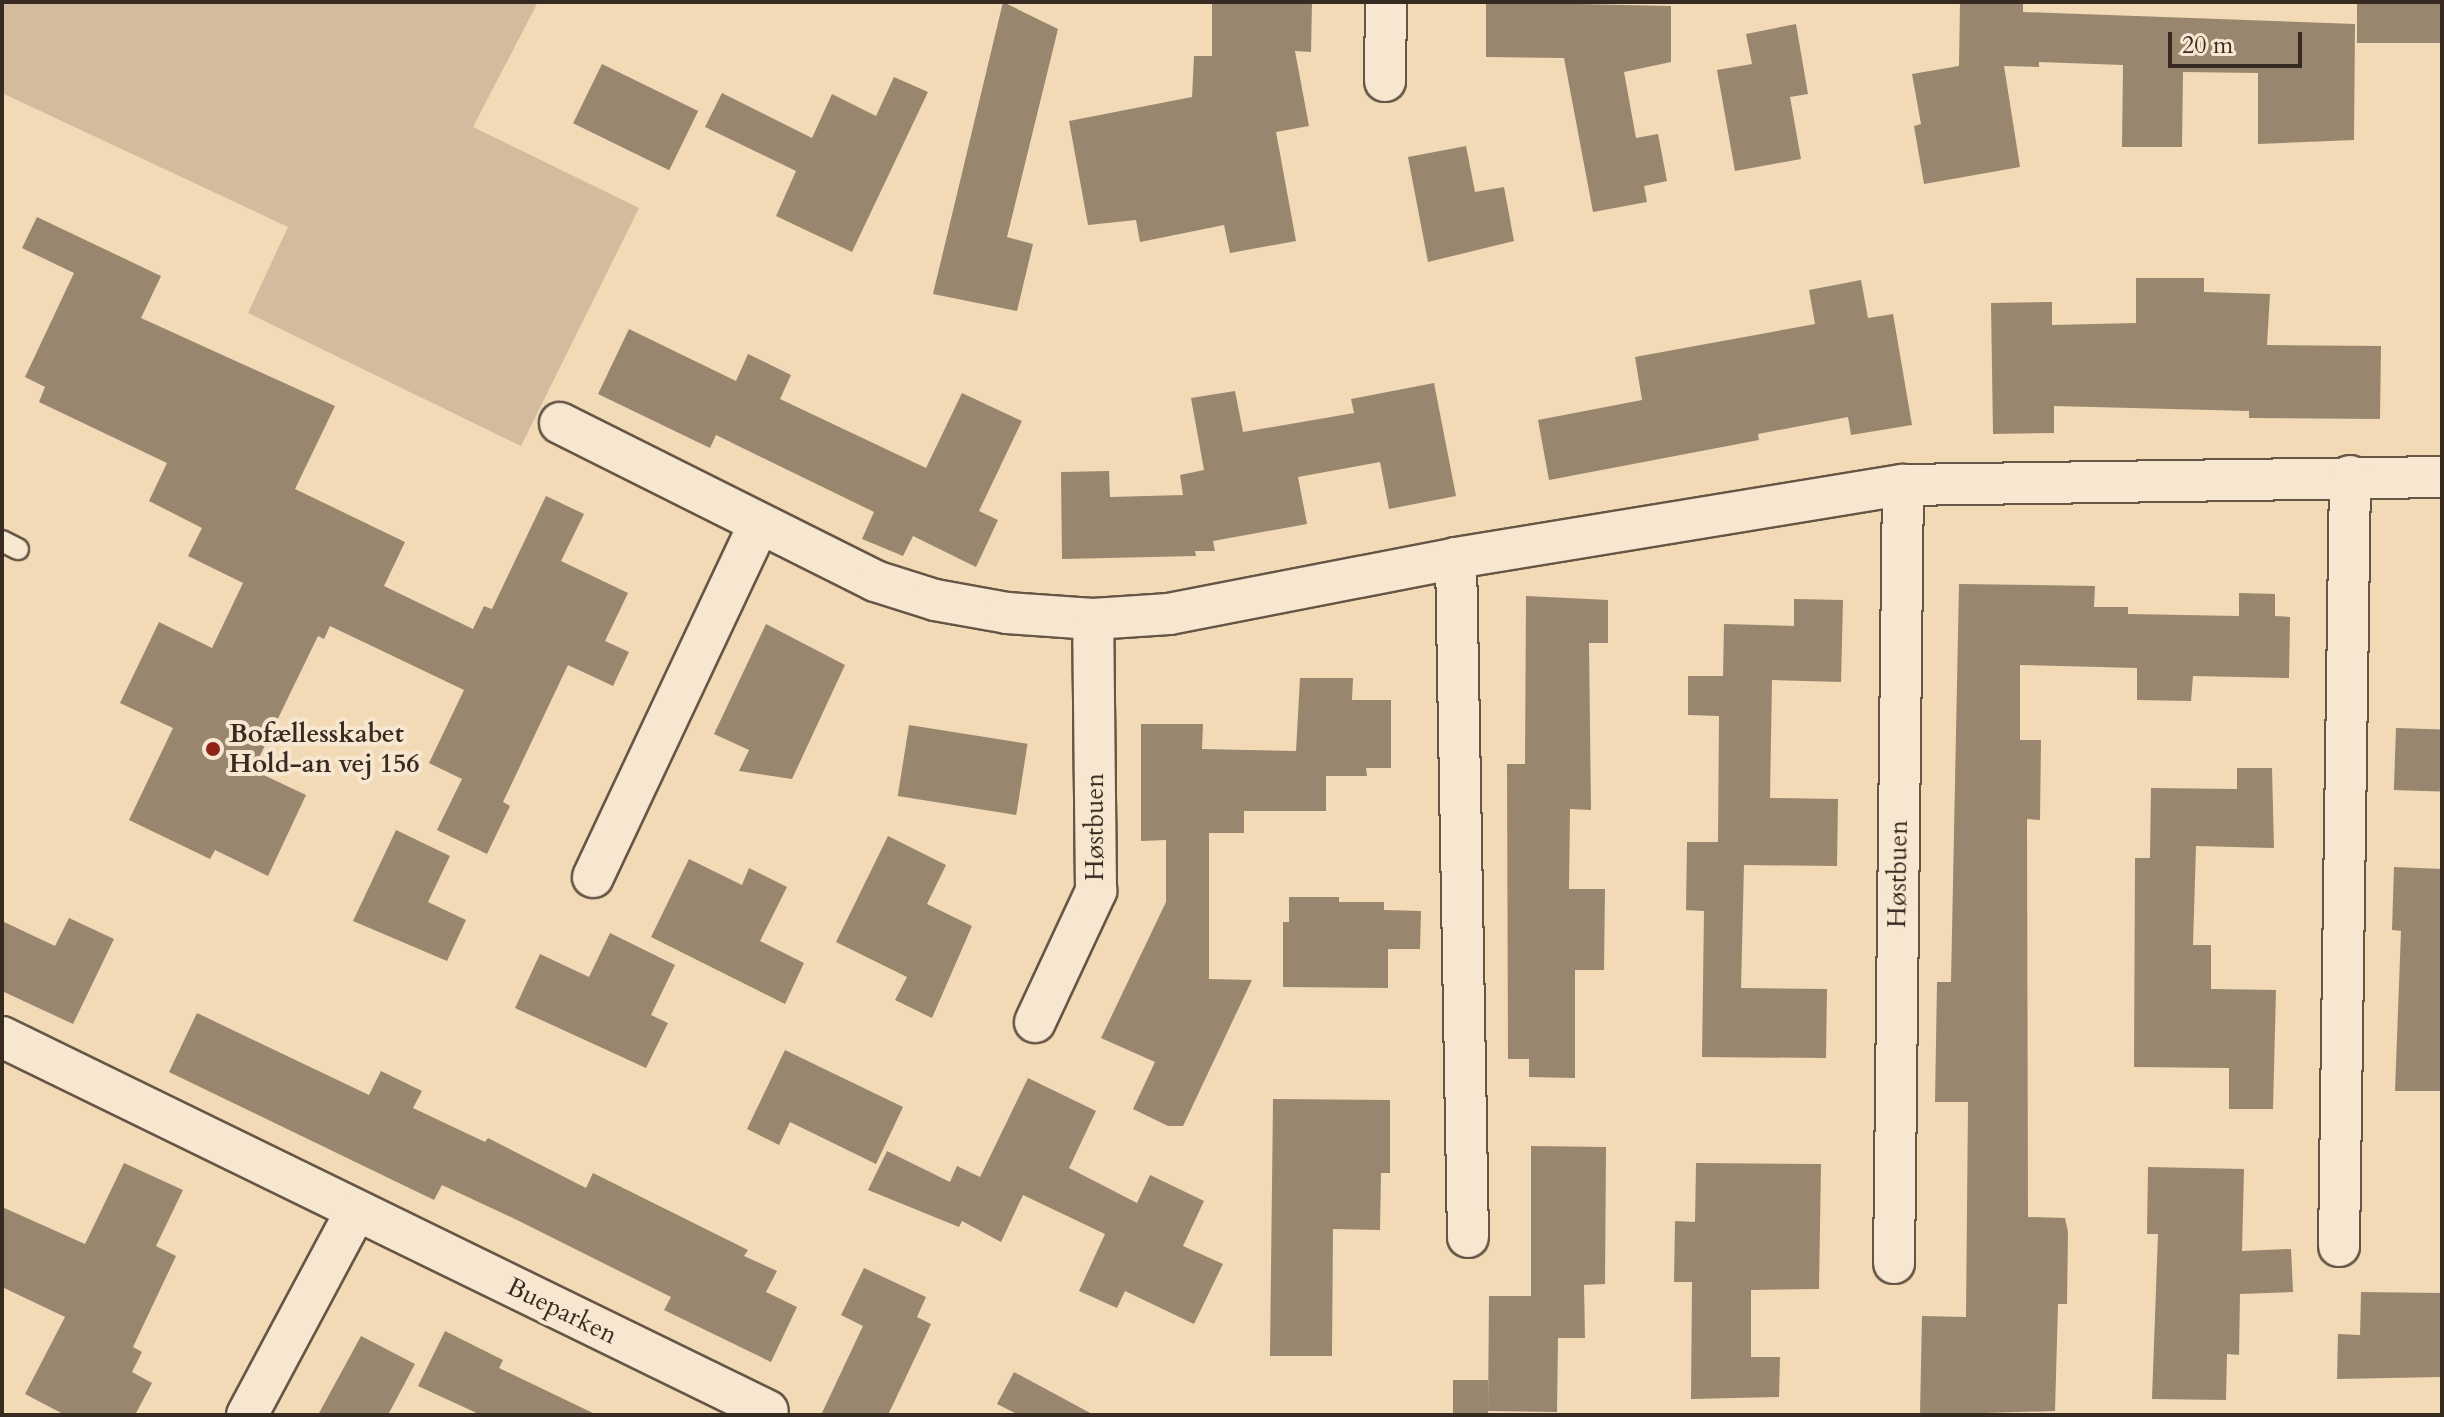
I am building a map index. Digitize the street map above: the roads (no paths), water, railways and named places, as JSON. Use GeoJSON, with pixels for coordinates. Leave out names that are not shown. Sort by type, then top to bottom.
{"type":"FeatureCollection","features":[{"type":"Feature","properties":{"kind":"street"},"geometry":{"type":"LineString","coordinates":[[1385,81],[1386,2]]}},
{"type":"Feature","properties":{"kind":"street"},"geometry":{"type":"LineString","coordinates":[[560,423],[758,526],[875,581],[935,600],[1007,613],[1093,619],[1169,614],[1456,558],[1903,485],[2442,477]]}},
{"type":"Feature","properties":{"kind":"street"},"geometry":{"type":"LineString","coordinates":[[2339,1246],[2350,476]]}},
{"type":"Feature","properties":{"kind":"street","name":"Høstbuen"},"geometry":{"type":"LineString","coordinates":[[1894,1263],[1903,485]]}},
{"type":"Feature","properties":{"kind":"street"},"geometry":{"type":"LineString","coordinates":[[593,877],[758,526]]}},
{"type":"Feature","properties":{"kind":"street"},"geometry":{"type":"LineString","coordinates":[[1456,558],[1468,1237]]}},
{"type":"Feature","properties":{"kind":"street","name":"Høstbuen"},"geometry":{"type":"LineString","coordinates":[[1035,1022],[1096,891],[1093,619]]}},
{"type":"Feature","properties":{"kind":"street","name":"Bueparken"},"geometry":{"type":"LineString","coordinates":[[2,1037],[768,1411]]}},
{"type":"Feature","properties":{"kind":"street"},"geometry":{"type":"LineString","coordinates":[[247,1415],[356,1211]]}},
{"type":"Feature","properties":{"kind":"place","name":"Bofællesskabet Hold-an vej 156"},"geometry":{"type":"Point","coordinates":[213,749]}}]}
